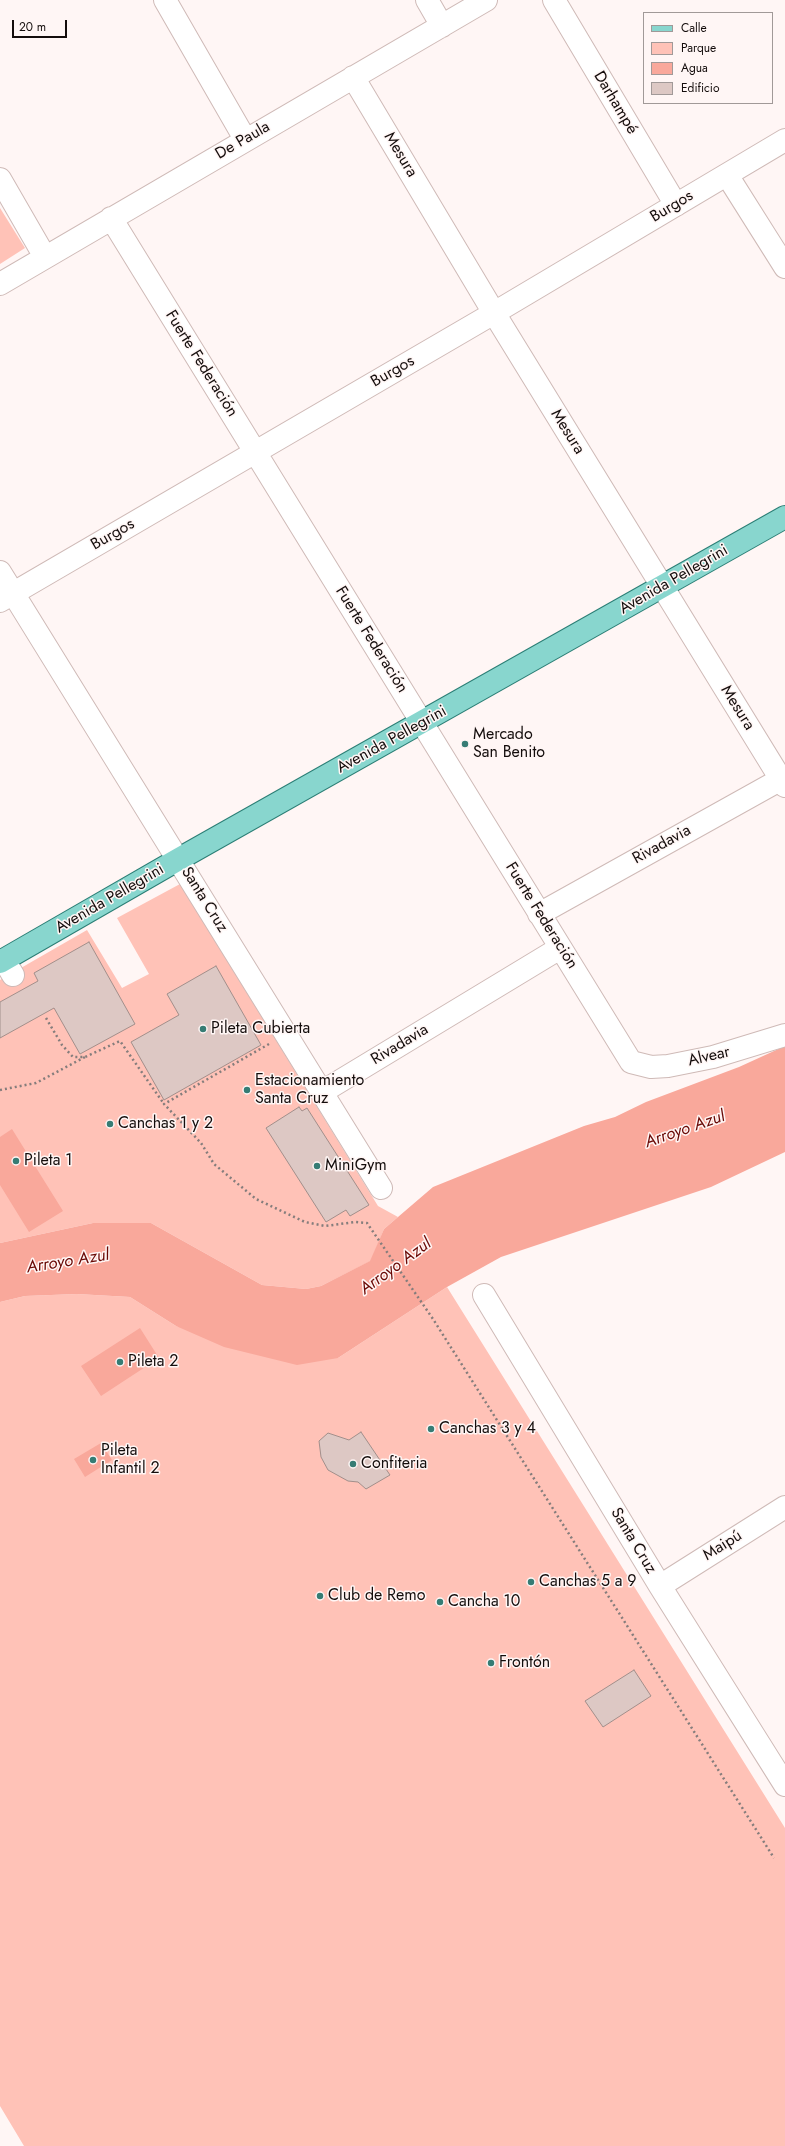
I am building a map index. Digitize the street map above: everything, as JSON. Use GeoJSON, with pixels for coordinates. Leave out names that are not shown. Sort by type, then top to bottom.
{"type":"FeatureCollection","features":[{"type":"Feature","properties":{"kind":"main road","name":"Avenida Pellegrini"},"geometry":{"type":"LineString","coordinates":[[6,965],[179,859],[785,517]]}},
{"type":"Feature","properties":{"kind":"street"},"geometry":{"type":"LineString","coordinates":[[165,0],[245,139]]}},
{"type":"Feature","properties":{"kind":"street"},"geometry":{"type":"LineString","coordinates":[[427,0],[442,26]]}},
{"type":"Feature","properties":{"kind":"street","name":"De Paula"},"geometry":{"type":"LineString","coordinates":[[0,284],[245,139],[486,0]]}},
{"type":"Feature","properties":{"kind":"street","name":"Darhampé"},"geometry":{"type":"LineString","coordinates":[[554,0],[676,205]]}},
{"type":"Feature","properties":{"kind":"street","name":"Mesura"},"geometry":{"type":"LineString","coordinates":[[353,77],[494,313],[662,587],[784,781]]}},
{"type":"Feature","properties":{"kind":"street","name":"Burgos"},"geometry":{"type":"LineString","coordinates":[[7,597],[494,313],[785,140]]}},
{"type":"Feature","properties":{"kind":"street"},"geometry":{"type":"LineString","coordinates":[[727,174],[785,267]]}},
{"type":"Feature","properties":{"kind":"street"},"geometry":{"type":"LineString","coordinates":[[0,179],[46,257]]}},
{"type":"Feature","properties":{"kind":"street","name":"Fuerte Federación"},"geometry":{"type":"LineString","coordinates":[[111,218],[631,1062]]}},
{"type":"Feature","properties":{"kind":"street","name":"Santa Cruz"},"geometry":{"type":"LineString","coordinates":[[0,572],[7,597],[179,859],[381,1188]]}},
{"type":"Feature","properties":{"kind":"street","name":"Rivadavia"},"geometry":{"type":"LineString","coordinates":[[539,914],[784,781]]}},
{"type":"Feature","properties":{"kind":"street","name":"Rivadavia"},"geometry":{"type":"LineString","coordinates":[[322,1092],[560,948]]}},
{"type":"Feature","properties":{"kind":"street","name":"Alvear"},"geometry":{"type":"LineString","coordinates":[[631,1062],[651,1066],[668,1066],[713,1057],[785,1035]]}},
{"type":"Feature","properties":{"kind":"street","name":"Santa Cruz"},"geometry":{"type":"LineString","coordinates":[[484,1295],[660,1586],[785,1785]]}},
{"type":"Feature","properties":{"kind":"street","name":"Maipú"},"geometry":{"type":"LineString","coordinates":[[660,1586],[785,1507]]}},
{"type":"Feature","properties":{"kind":"path"},"geometry":{"type":"LineString","coordinates":[[46,1018],[62,1045],[73,1057],[85,1057]]}},
{"type":"Feature","properties":{"kind":"path"},"geometry":{"type":"LineString","coordinates":[[164,1104],[287,1034]]}},
{"type":"Feature","properties":{"kind":"path"},"geometry":{"type":"LineString","coordinates":[[0,1090],[36,1083],[85,1057],[120,1041],[164,1104],[201,1143],[214,1164],[256,1199],[304,1222],[325,1226],[355,1222],[367,1224],[433,1319],[774,1858]]}},
{"type":"Feature","properties":{"kind":"green space"},"geometry":{"type":"Polygon","coordinates":[[[0,208],[25,248],[0,264],[0,208]]]}},
{"type":"Feature","properties":{"kind":"green space"},"geometry":{"type":"Polygon","coordinates":[[[180,884],[378,1206],[398,1217],[384,1229],[371,1261],[321,1286],[306,1289],[262,1285],[151,1223],[93,1223],[0,1243],[0,980],[87,930],[122,988],[149,974],[117,918],[180,884]]]}},
{"type":"Feature","properties":{"kind":"green space","name":"Club de Remo"},"geometry":{"type":"Polygon","coordinates":[[[447,1287],[785,1828],[785,2146],[24,2146],[0,2106],[0,1302],[25,1296],[77,1294],[130,1297],[176,1326],[338,1358],[447,1287]]]}},
{"type":"Feature","properties":{"kind":"water","name":"Arroyo Azul"},"geometry":{"type":"Polygon","coordinates":[[[785,1046],[785,1152],[711,1187],[501,1257],[447,1287],[338,1358],[297,1365],[224,1347],[176,1326],[130,1297],[77,1294],[25,1296],[0,1302],[0,1243],[93,1223],[151,1223],[262,1285],[306,1289],[321,1286],[370,1261],[384,1229],[433,1187],[584,1126],[615,1117],[646,1102],[739,1067],[785,1046]]]}},
{"type":"Feature","properties":{"kind":"water","name":"Pileta 1"},"geometry":{"type":"Polygon","coordinates":[[[12,1129],[63,1211],[29,1232],[0,1185],[0,1137],[12,1129]]]}},
{"type":"Feature","properties":{"kind":"water","name":"Pileta 2"},"geometry":{"type":"Polygon","coordinates":[[[140,1328],[159,1358],[101,1396],[81,1366],[140,1328]]]}},
{"type":"Feature","properties":{"kind":"water","name":"Pileta Infantil 2"},"geometry":{"type":"Polygon","coordinates":[[[101,1443],[112,1460],[85,1477],[74,1459],[101,1443]]]}},
{"type":"Feature","properties":{"kind":"building"},"geometry":{"type":"Polygon","coordinates":[[[89,942],[135,1024],[80,1054],[54,1008],[0,1038],[0,1002],[38,981],[34,973],[89,942]]]}},
{"type":"Feature","properties":{"kind":"building","name":"Pileta Cubierta"},"geometry":{"type":"Polygon","coordinates":[[[216,966],[261,1045],[164,1100],[131,1042],[179,1015],[167,994],[216,966]]]}},
{"type":"Feature","properties":{"kind":"building","name":"MiniGym"},"geometry":{"type":"Polygon","coordinates":[[[299,1107],[302,1111],[307,1108],[369,1205],[350,1216],[346,1210],[326,1222],[266,1128],[299,1107]]]}},
{"type":"Feature","properties":{"kind":"building","name":"Confiteria"},"geometry":{"type":"Polygon","coordinates":[[[361,1432],[390,1475],[366,1489],[358,1482],[348,1481],[328,1470],[321,1457],[319,1441],[328,1433],[349,1440],[361,1432]]]}},
{"type":"Feature","properties":{"kind":"building"},"geometry":{"type":"Polygon","coordinates":[[[634,1670],[651,1696],[603,1727],[585,1701],[634,1670]]]}},
{"type":"Feature","properties":{"kind":"place","name":"Mercado San Benito"},"geometry":{"type":"Point","coordinates":[465,744]}},
{"type":"Feature","properties":{"kind":"place","name":"Pileta Cubierta"},"geometry":{"type":"Point","coordinates":[203,1029]}},
{"type":"Feature","properties":{"kind":"place","name":"Estacionamiento Santa Cruz"},"geometry":{"type":"Point","coordinates":[247,1090]}},
{"type":"Feature","properties":{"kind":"place","name":"Canchas 1 y 2"},"geometry":{"type":"Point","coordinates":[110,1124]}},
{"type":"Feature","properties":{"kind":"place","name":"Pileta 1"},"geometry":{"type":"Point","coordinates":[16,1161]}},
{"type":"Feature","properties":{"kind":"place","name":"MiniGym"},"geometry":{"type":"Point","coordinates":[317,1166]}},
{"type":"Feature","properties":{"kind":"place","name":"Pileta 2"},"geometry":{"type":"Point","coordinates":[120,1362]}},
{"type":"Feature","properties":{"kind":"place","name":"Canchas 3 y 4"},"geometry":{"type":"Point","coordinates":[431,1429]}},
{"type":"Feature","properties":{"kind":"place","name":"Pileta Infantil 2"},"geometry":{"type":"Point","coordinates":[93,1460]}},
{"type":"Feature","properties":{"kind":"place","name":"Confiteria"},"geometry":{"type":"Point","coordinates":[353,1464]}},
{"type":"Feature","properties":{"kind":"place","name":"Canchas 5 a 9"},"geometry":{"type":"Point","coordinates":[531,1582]}},
{"type":"Feature","properties":{"kind":"place","name":"Club de Remo"},"geometry":{"type":"Point","coordinates":[320,1596]}},
{"type":"Feature","properties":{"kind":"place","name":"Cancha 10"},"geometry":{"type":"Point","coordinates":[440,1602]}},
{"type":"Feature","properties":{"kind":"place","name":"Frontón"},"geometry":{"type":"Point","coordinates":[491,1663]}}]}
